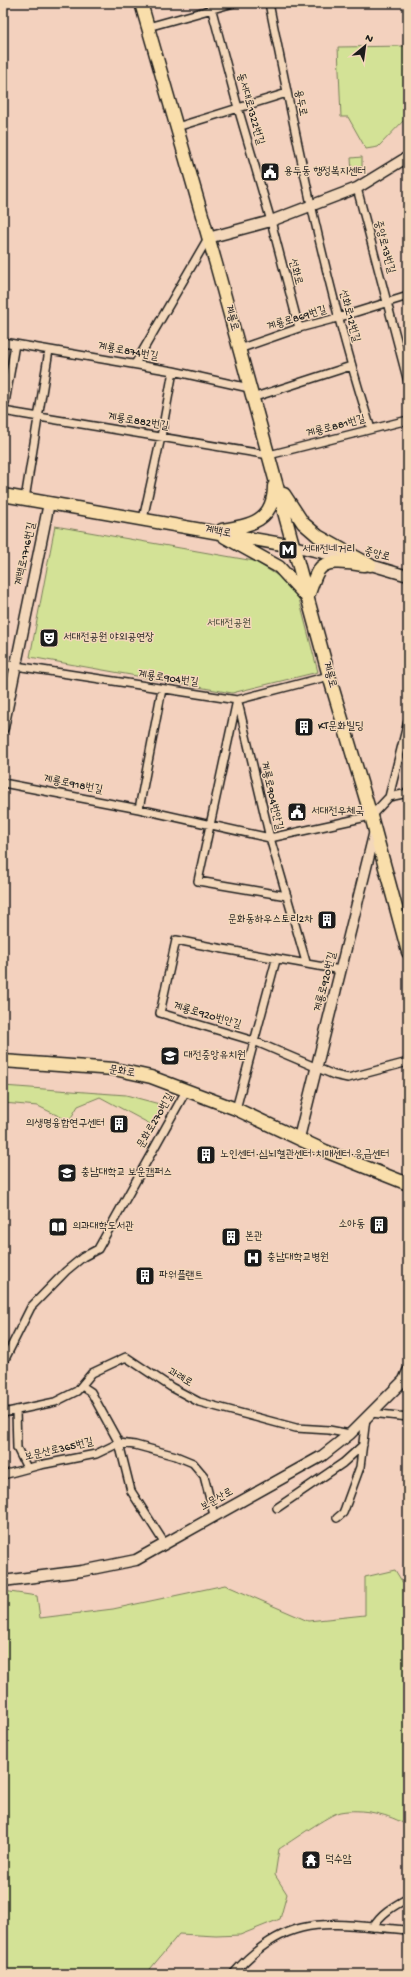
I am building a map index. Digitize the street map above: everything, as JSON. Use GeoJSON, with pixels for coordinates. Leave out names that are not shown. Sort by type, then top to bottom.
{"type":"FeatureCollection","features":[{"type":"Feature","properties":{"kind":"main road","name":"계룡로"},"geometry":{"type":"LineString","coordinates":[[141,3],[269,455],[329,676],[406,932],[408,952]]}},
{"type":"Feature","properties":{"kind":"main road"},"geometry":{"type":"LineString","coordinates":[[208,238],[271,221],[357,188],[407,159]]}},
{"type":"Feature","properties":{"kind":"main road"},"geometry":{"type":"LineString","coordinates":[[214,531],[240,527],[260,520],[270,508],[273,499],[274,475]]}},
{"type":"Feature","properties":{"kind":"main road"},"geometry":{"type":"LineString","coordinates":[[274,475],[302,523],[318,536],[370,565]]}},
{"type":"Feature","properties":{"kind":"main road","name":"계백로"},"geometry":{"type":"LineString","coordinates":[[3,495],[293,546]]}},
{"type":"Feature","properties":{"kind":"main road","name":"계백로1716번길"},"geometry":{"type":"LineString","coordinates":[[3,728],[49,503]]}},
{"type":"Feature","properties":{"kind":"main road"},"geometry":{"type":"LineString","coordinates":[[214,531],[279,567],[308,598],[318,571],[322,566],[330,563],[370,565]]}},
{"type":"Feature","properties":{"kind":"main road","name":"중앙로"},"geometry":{"type":"LineString","coordinates":[[293,546],[408,576]]}},
{"type":"Feature","properties":{"kind":"main road","name":"계룡로920번길"},"geometry":{"type":"LineString","coordinates":[[299,1138],[376,831]]}},
{"type":"Feature","properties":{"kind":"main road","name":"문화로"},"geometry":{"type":"LineString","coordinates":[[3,1061],[114,1069],[151,1077],[187,1089],[236,1109],[325,1151],[408,1184]]}},
{"type":"Feature","properties":{"kind":"main road","name":"보문산로"},"geometry":{"type":"LineString","coordinates":[[3,1581],[82,1571],[136,1560],[214,1515],[322,1456],[350,1434],[404,1380],[408,1371]]}},
{"type":"Feature","properties":{"kind":"street"},"geometry":{"type":"LineString","coordinates":[[148,27],[211,6],[234,3]]}},
{"type":"Feature","properties":{"kind":"street","name":"용두로"},"geometry":{"type":"LineString","coordinates":[[269,3],[310,206]]}},
{"type":"Feature","properties":{"kind":"street","name":"동서대로1322번길"},"geometry":{"type":"LineString","coordinates":[[211,6],[238,108],[271,221]]}},
{"type":"Feature","properties":{"kind":"street"},"geometry":{"type":"LineString","coordinates":[[177,127],[287,93]]}},
{"type":"Feature","properties":{"kind":"street","name":"중앙로13번길"},"geometry":{"type":"LineString","coordinates":[[357,188],[408,382]]}},
{"type":"Feature","properties":{"kind":"street","name":"선화로12번길"},"geometry":{"type":"LineString","coordinates":[[310,206],[337,318],[371,429]]}},
{"type":"Feature","properties":{"kind":"street","name":"선화로"},"geometry":{"type":"LineString","coordinates":[[271,221],[298,328]]}},
{"type":"Feature","properties":{"kind":"street"},"geometry":{"type":"LineString","coordinates":[[135,364],[208,238]]}},
{"type":"Feature","properties":{"kind":"street","name":"계룡로869번길"},"geometry":{"type":"LineString","coordinates":[[239,349],[298,328],[337,318],[408,296]]}},
{"type":"Feature","properties":{"kind":"street","name":"계룡로874번길"},"geometry":{"type":"LineString","coordinates":[[3,342],[172,371],[251,393]]}},
{"type":"Feature","properties":{"kind":"street"},"geometry":{"type":"LineString","coordinates":[[3,412],[15,344]]}},
{"type":"Feature","properties":{"kind":"street"},"geometry":{"type":"LineString","coordinates":[[25,499],[37,416],[49,350]]}},
{"type":"Feature","properties":{"kind":"street"},"geometry":{"type":"LineString","coordinates":[[251,393],[351,366]]}},
{"type":"Feature","properties":{"kind":"street"},"geometry":{"type":"LineString","coordinates":[[143,519],[161,437],[172,371]]}},
{"type":"Feature","properties":{"kind":"street","name":"계룡로882번길"},"geometry":{"type":"LineString","coordinates":[[3,412],[37,416],[269,455]]}},
{"type":"Feature","properties":{"kind":"street","name":"계룡로881번길"},"geometry":{"type":"LineString","coordinates":[[269,455],[408,420]]}},
{"type":"Feature","properties":{"kind":"street","name":"계룡로904번길"},"geometry":{"type":"LineString","coordinates":[[3,664],[162,690],[238,700],[329,676]]}},
{"type":"Feature","properties":{"kind":"street"},"geometry":{"type":"LineString","coordinates":[[139,809],[162,690]]}},
{"type":"Feature","properties":{"kind":"street"},"geometry":{"type":"LineString","coordinates":[[238,700],[198,881],[287,896]]}},
{"type":"Feature","properties":{"kind":"street","name":"계룡로904번안길"},"geometry":{"type":"LineString","coordinates":[[238,700],[270,838],[306,962]]}},
{"type":"Feature","properties":{"kind":"street"},"geometry":{"type":"LineString","coordinates":[[371,816],[389,797],[408,721]]}},
{"type":"Feature","properties":{"kind":"street","name":"계룡로918번길"},"geometry":{"type":"LineString","coordinates":[[3,783],[139,809],[209,826],[270,838],[371,816]]}},
{"type":"Feature","properties":{"kind":"street"},"geometry":{"type":"LineString","coordinates":[[389,797],[408,793]]}},
{"type":"Feature","properties":{"kind":"street","name":"계룡로920번안길"},"geometry":{"type":"LineString","coordinates":[[341,970],[306,962],[276,960],[176,940],[160,1013],[254,1041],[334,1075],[348,1078],[408,1062]]}},
{"type":"Feature","properties":{"kind":"street"},"geometry":{"type":"LineString","coordinates":[[236,1109],[276,960]]}},
{"type":"Feature","properties":{"kind":"street","name":"문화로270번길"},"geometry":{"type":"LineString","coordinates":[[3,1363],[31,1308],[66,1271],[83,1257],[98,1249],[187,1089]]}},
{"type":"Feature","properties":{"kind":"street","name":"과례로"},"geometry":{"type":"LineString","coordinates":[[3,1413],[55,1402],[77,1391],[92,1373],[126,1357],[171,1387],[199,1402],[296,1428],[329,1430],[350,1434]]}},
{"type":"Feature","properties":{"kind":"street"},"geometry":{"type":"LineString","coordinates":[[82,1386],[91,1392],[119,1443],[131,1491],[165,1544]]}},
{"type":"Feature","properties":{"kind":"street"},"geometry":{"type":"LineString","coordinates":[[16,1410],[17,1448],[27,1468]]}},
{"type":"Feature","properties":{"kind":"street"},"geometry":{"type":"LineString","coordinates":[[337,1518],[343,1514],[346,1508],[360,1467],[369,1415],[408,1417]]}},
{"type":"Feature","properties":{"kind":"street"},"geometry":{"type":"LineString","coordinates":[[119,1443],[135,1445],[176,1456],[193,1464],[204,1476],[214,1515]]}},
{"type":"Feature","properties":{"kind":"street","name":"보문산로365번길"},"geometry":{"type":"LineString","coordinates":[[3,1475],[27,1468],[96,1454],[119,1443]]}},
{"type":"Feature","properties":{"kind":"street"},"geometry":{"type":"LineString","coordinates":[[277,1508],[343,1463],[363,1445]]}},
{"type":"Feature","properties":{"kind":"street"},"geometry":{"type":"LineString","coordinates":[[373,1927],[378,1918],[386,1911],[408,1898]]}},
{"type":"Feature","properties":{"kind":"street"},"geometry":{"type":"LineString","coordinates":[[233,1974],[261,1946],[282,1934],[318,1924],[337,1923],[408,1930]]}},
{"type":"Feature","properties":{"kind":"green space"},"geometry":{"type":"Polygon","coordinates":[[[408,46],[408,116],[378,147],[366,149],[348,117],[341,117],[338,47],[408,46]]]}},
{"type":"Feature","properties":{"kind":"green space"},"geometry":{"type":"Polygon","coordinates":[[[362,157],[362,171],[352,173],[351,158],[362,157]]]}},
{"type":"Feature","properties":{"kind":"green space","name":"서대전공원"},"geometry":{"type":"Polygon","coordinates":[[[55,526],[254,561],[285,580],[299,599],[318,672],[232,693],[30,657],[55,526]]]}},
{"type":"Feature","properties":{"kind":"green space"},"geometry":{"type":"Polygon","coordinates":[[[3,1086],[126,1095],[163,1105],[152,1125],[100,1097],[78,1106],[69,1121],[38,1106],[3,1103],[3,1086]]]}},
{"type":"Feature","properties":{"kind":"green space"},"geometry":{"type":"Polygon","coordinates":[[[395,1570],[408,1591],[408,1826],[393,1818],[375,1813],[348,1811],[335,1814],[279,1849],[275,1875],[287,1894],[280,1919],[240,1935],[216,1936],[179,1934],[146,1974],[3,1974],[3,1591],[37,1596],[40,1618],[113,1609],[225,1585],[308,1621],[365,1615],[365,1577],[395,1570]]]}},
{"type":"Feature","properties":{"kind":"place","name":"용두동 행정복지센터"},"geometry":{"type":"Point","coordinates":[270,172]}},
{"type":"Feature","properties":{"kind":"place","name":"서대전네거리"},"geometry":{"type":"Point","coordinates":[288,550]}},
{"type":"Feature","properties":{"kind":"place","name":"서대전공원 야외공연장"},"geometry":{"type":"Point","coordinates":[49,638]}},
{"type":"Feature","properties":{"kind":"place","name":"KT문화빌딩"},"geometry":{"type":"Point","coordinates":[304,727]}},
{"type":"Feature","properties":{"kind":"place","name":"서대전우체국"},"geometry":{"type":"Point","coordinates":[297,812]}},
{"type":"Feature","properties":{"kind":"place","name":"문화동하우스토리2차"},"geometry":{"type":"Point","coordinates":[327,920]}},
{"type":"Feature","properties":{"kind":"place","name":"대전중앙유치원"},"geometry":{"type":"Point","coordinates":[170,1056]}},
{"type":"Feature","properties":{"kind":"place","name":"의생명융합연구센터"},"geometry":{"type":"Point","coordinates":[119,1124]}},
{"type":"Feature","properties":{"kind":"place","name":"노인센터·심뇌혈관센터·치매센터·응급센터"},"geometry":{"type":"Point","coordinates":[206,1155]}},
{"type":"Feature","properties":{"kind":"place","name":"충남대학교 보운캠퍼스"},"geometry":{"type":"Point","coordinates":[67,1173]}},
{"type":"Feature","properties":{"kind":"place","name":"소아동"},"geometry":{"type":"Point","coordinates":[379,1225]}},
{"type":"Feature","properties":{"kind":"place","name":"의과대학도서관"},"geometry":{"type":"Point","coordinates":[58,1227]}},
{"type":"Feature","properties":{"kind":"place","name":"본관"},"geometry":{"type":"Point","coordinates":[231,1237]}},
{"type":"Feature","properties":{"kind":"place","name":"충남대학교병원"},"geometry":{"type":"Point","coordinates":[253,1258]}},
{"type":"Feature","properties":{"kind":"place","name":"파워플랜트"},"geometry":{"type":"Point","coordinates":[145,1276]}},
{"type":"Feature","properties":{"kind":"place","name":"덕수암"},"geometry":{"type":"Point","coordinates":[311,1860]}}]}
